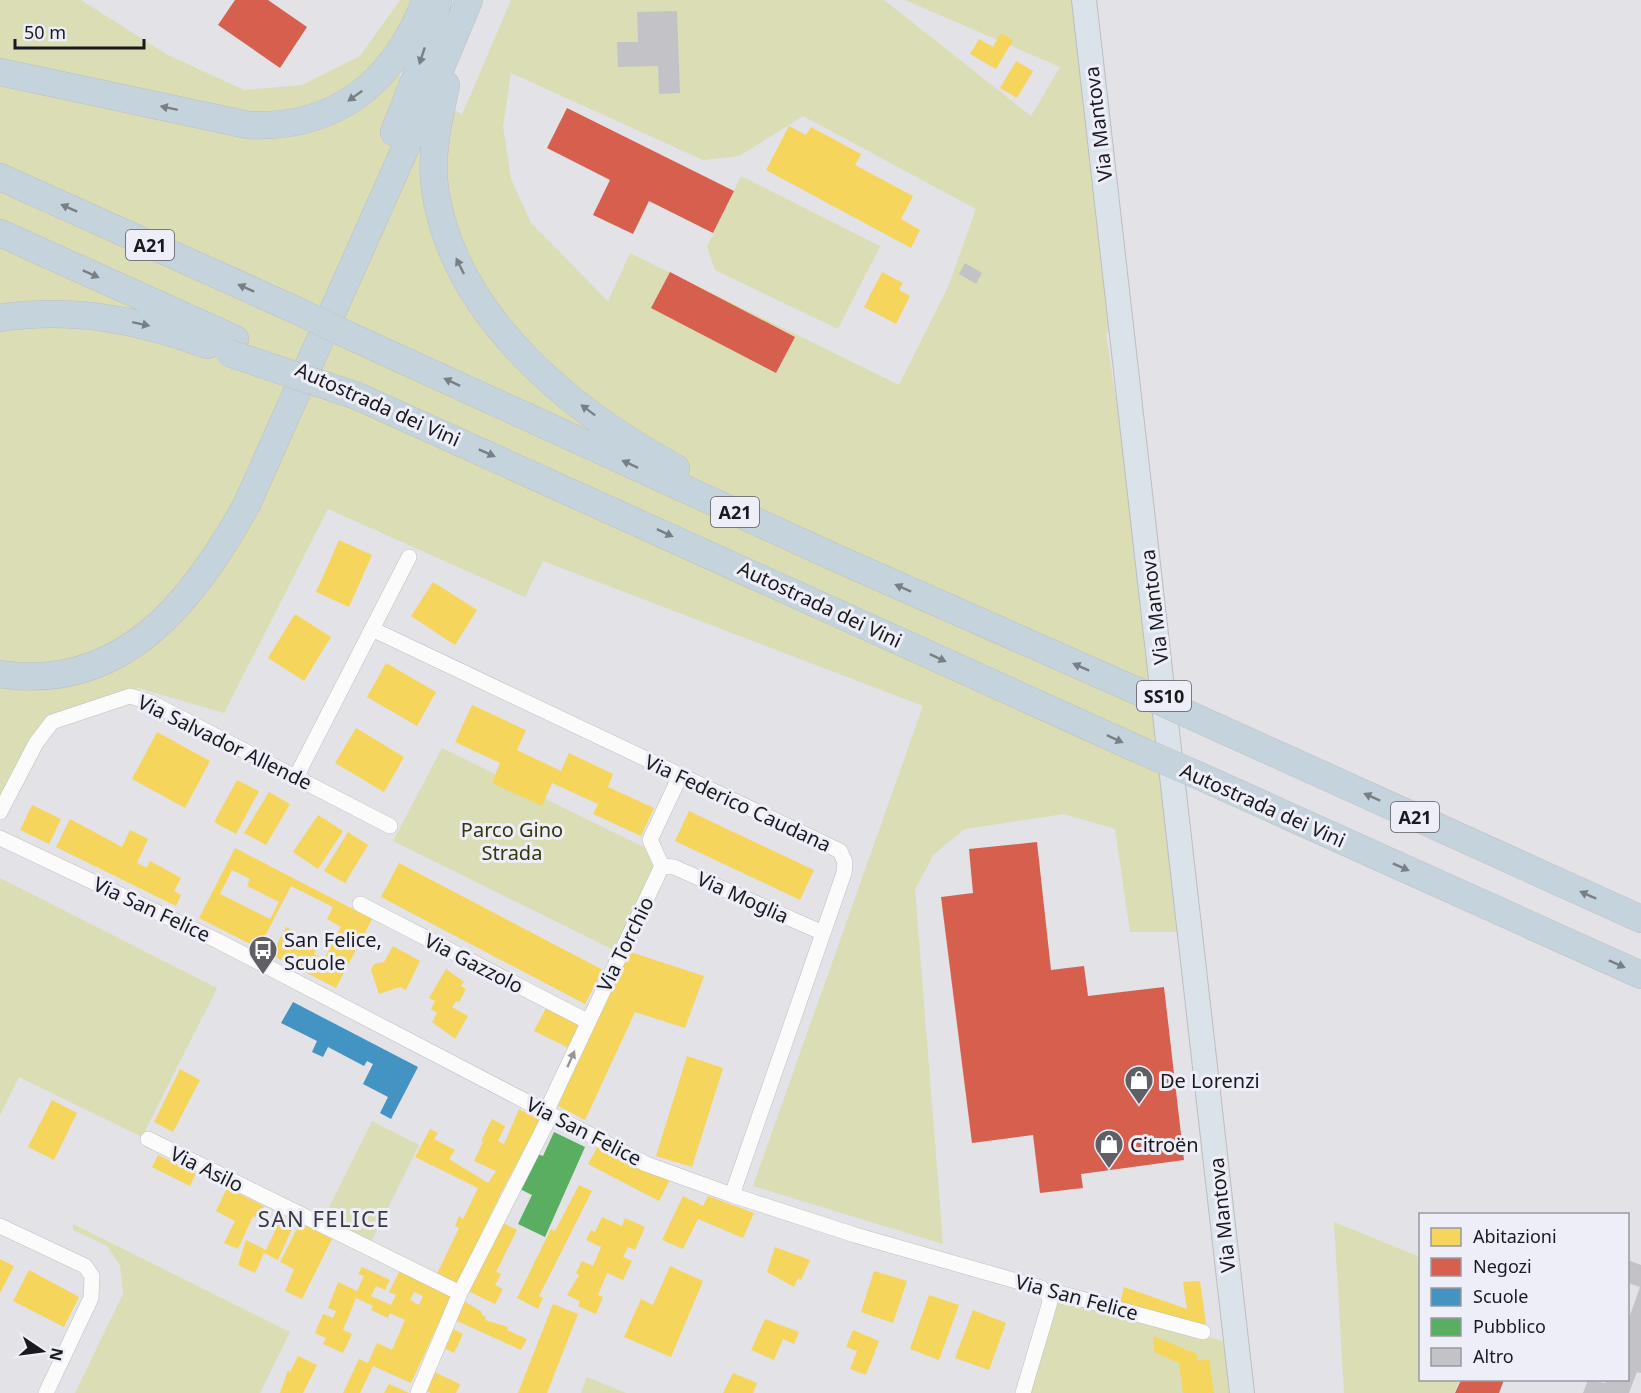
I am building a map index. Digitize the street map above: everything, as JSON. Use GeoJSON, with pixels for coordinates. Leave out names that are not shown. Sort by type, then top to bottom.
{"type":"FeatureCollection","features":[{"type":"Feature","properties":{"kind":"highway"},"geometry":{"type":"LineString","coordinates":[[0,72],[248,125],[276,126],[332,112],[370,84],[400,54],[426,0]]}},
{"type":"Feature","properties":{"kind":"highway"},"geometry":{"type":"LineString","coordinates":[[0,658],[22,662],[54,659],[82,654],[116,639],[146,617],[173,591],[197,559],[235,492],[366,202],[423,58],[438,0]]}},
{"type":"Feature","properties":{"kind":"highway"},"geometry":{"type":"LineString","coordinates":[[469,0],[446,84],[435,141],[434,163],[435,188],[450,246],[471,287],[524,355],[553,383],[591,413],[647,451],[699,480],[757,507],[836,558]]}},
{"type":"Feature","properties":{"kind":"highway"},"geometry":{"type":"LineString","coordinates":[[0,674],[22,678],[57,675],[85,668],[118,655],[145,637],[172,613],[208,569],[247,504],[434,86],[469,0]]}},
{"type":"Feature","properties":{"kind":"highway","name":"A21"},"geometry":{"type":"LineString","coordinates":[[0,177],[836,558],[1135,690],[1641,919]]}},
{"type":"Feature","properties":{"kind":"highway","name":"Autostrada dei Vini"},"geometry":{"type":"LineString","coordinates":[[0,233],[232,346],[357,396],[1641,975]]}},
{"type":"Feature","properties":{"kind":"highway"},"geometry":{"type":"LineString","coordinates":[[0,318],[49,313],[84,314],[152,326],[232,346]]}},
{"type":"Feature","properties":{"kind":"main road","name":"Via Mantova"},"geometry":{"type":"LineString","coordinates":[[1084,0],[1242,1393]]}},
{"type":"Feature","properties":{"kind":"street"},"geometry":{"type":"LineString","coordinates":[[296,777],[409,557]]}},
{"type":"Feature","properties":{"kind":"street","name":"Via Federico Caudana"},"geometry":{"type":"LineString","coordinates":[[372,629],[840,851],[845,862],[844,873],[732,1195]]}},
{"type":"Feature","properties":{"kind":"street","name":"Via Salvador Allende"},"geometry":{"type":"LineString","coordinates":[[0,812],[36,743],[52,722],[130,696],[150,702],[390,826]]}},
{"type":"Feature","properties":{"kind":"street"},"geometry":{"type":"LineString","coordinates":[[662,866],[650,840],[680,776]]}},
{"type":"Feature","properties":{"kind":"street","name":"Via San Felice"},"geometry":{"type":"LineString","coordinates":[[0,837],[218,941],[646,1164],[855,1235],[1041,1288],[1048,1294],[1059,1293],[1203,1332]]}},
{"type":"Feature","properties":{"kind":"street","name":"Via Moglia"},"geometry":{"type":"LineString","coordinates":[[662,866],[674,867],[823,933]]}},
{"type":"Feature","properties":{"kind":"street","name":"Via Torchio"},"geometry":{"type":"LineString","coordinates":[[418,1393],[460,1293],[549,1113],[587,1021],[662,866]]}},
{"type":"Feature","properties":{"kind":"street","name":"Via Gazzolo"},"geometry":{"type":"LineString","coordinates":[[360,904],[587,1021]]}},
{"type":"Feature","properties":{"kind":"street","name":"Via Asilo"},"geometry":{"type":"LineString","coordinates":[[148,1139],[460,1293]]}},
{"type":"Feature","properties":{"kind":"street"},"geometry":{"type":"LineString","coordinates":[[0,1226],[85,1266],[92,1276],[91,1298],[46,1393]]}},
{"type":"Feature","properties":{"kind":"street"},"geometry":{"type":"LineString","coordinates":[[1023,1393],[1050,1302],[1048,1294]]}},
{"type":"Feature","properties":{"kind":"green space"},"geometry":{"type":"Polygon","coordinates":[[[0,0],[81,0],[166,54],[244,90],[302,85],[360,56],[400,0],[411,0],[406,28],[379,63],[462,115],[511,0],[884,0],[1031,116],[1060,67],[905,0],[1096,0],[1126,317],[1106,334],[1151,628],[1178,932],[1130,932],[1115,829],[1064,814],[965,829],[934,854],[915,889],[943,1244],[753,1186],[923,706],[543,561],[525,597],[328,509],[224,713],[138,688],[49,718],[0,810],[0,0]],[[511,73],[503,126],[511,179],[531,223],[608,301],[630,253],[899,385],[948,287],[976,209],[803,116],[739,156],[703,160],[511,73]]]}},
{"type":"Feature","properties":{"kind":"green space"},"geometry":{"type":"Polygon","coordinates":[[[741,176],[880,246],[838,329],[715,270],[707,247],[741,176]]]}},
{"type":"Feature","properties":{"kind":"green space","name":"Parco Gino Strada"},"geometry":{"type":"Polygon","coordinates":[[[442,748],[662,856],[620,953],[393,841],[442,748]]]}},
{"type":"Feature","properties":{"kind":"green space"},"geometry":{"type":"Polygon","coordinates":[[[0,878],[217,988],[142,1137],[19,1077],[0,1115],[0,878]]]}},
{"type":"Feature","properties":{"kind":"green space"},"geometry":{"type":"Polygon","coordinates":[[[372,1121],[419,1145],[371,1242],[324,1218],[372,1121]]]}},
{"type":"Feature","properties":{"kind":"green space"},"geometry":{"type":"Polygon","coordinates":[[[1334,1222],[1419,1257],[1419,1381],[1460,1381],[1454,1393],[1344,1393],[1334,1222]]]}},
{"type":"Feature","properties":{"kind":"green space"},"geometry":{"type":"Polygon","coordinates":[[[73,1224],[290,1332],[260,1393],[75,1393],[123,1294],[120,1265],[107,1246],[73,1230],[73,1224]]]}},
{"type":"Feature","properties":{"kind":"green space"},"geometry":{"type":"Polygon","coordinates":[[[1055,1293],[1093,1302],[1229,1343],[1233,1393],[1026,1393],[1055,1293]]]}},
{"type":"Feature","properties":{"kind":"green space"},"geometry":{"type":"Polygon","coordinates":[[[587,1377],[626,1393],[581,1393],[587,1377]]]}},
{"type":"Feature","properties":{"kind":"building: Abitazioni"},"geometry":{"type":"Polygon","coordinates":[[[1001,33],[1013,40],[996,69],[970,54],[979,39],[993,47],[1001,33]]]}},
{"type":"Feature","properties":{"kind":"building: Abitazioni"},"geometry":{"type":"Polygon","coordinates":[[[1016,61],[1033,71],[1017,98],[1000,88],[1016,61]]]}},
{"type":"Feature","properties":{"kind":"building: Abitazioni"},"geometry":{"type":"Polygon","coordinates":[[[789,126],[806,135],[811,127],[861,154],[855,165],[913,196],[901,219],[920,230],[911,248],[766,170],[789,126]]]}},
{"type":"Feature","properties":{"kind":"building: Abitazioni"},"geometry":{"type":"Polygon","coordinates":[[[882,272],[903,283],[899,290],[910,296],[896,324],[864,307],[882,272]]]}},
{"type":"Feature","properties":{"kind":"building: Abitazioni"},"geometry":{"type":"Polygon","coordinates":[[[339,540],[372,555],[349,607],[316,592],[339,540]]]}},
{"type":"Feature","properties":{"kind":"building: Abitazioni"},"geometry":{"type":"Polygon","coordinates":[[[433,582],[477,610],[455,645],[411,616],[433,582]]]}},
{"type":"Feature","properties":{"kind":"building: Abitazioni"},"geometry":{"type":"Polygon","coordinates":[[[295,614],[331,637],[304,681],[268,658],[295,614]]]}},
{"type":"Feature","properties":{"kind":"building: Abitazioni"},"geometry":{"type":"Polygon","coordinates":[[[386,663],[436,692],[417,726],[367,697],[386,663]]]}},
{"type":"Feature","properties":{"kind":"building: Abitazioni"},"geometry":{"type":"Polygon","coordinates":[[[472,705],[526,730],[517,750],[561,771],[569,753],[613,774],[608,787],[654,808],[641,836],[593,814],[598,804],[552,783],[542,806],[492,783],[500,763],[455,742],[472,705]]]}},
{"type":"Feature","properties":{"kind":"building: Abitazioni"},"geometry":{"type":"Polygon","coordinates":[[[356,728],[404,757],[384,792],[335,763],[356,728]]]}},
{"type":"Feature","properties":{"kind":"building: Abitazioni"},"geometry":{"type":"Polygon","coordinates":[[[157,732],[210,761],[185,808],[132,779],[157,732]]]}},
{"type":"Feature","properties":{"kind":"building: Abitazioni"},"geometry":{"type":"Polygon","coordinates":[[[237,780],[259,791],[236,834],[214,822],[237,780]]]}},
{"type":"Feature","properties":{"kind":"building: Abitazioni"},"geometry":{"type":"Polygon","coordinates":[[[269,792],[290,804],[266,845],[244,833],[269,792]]]}},
{"type":"Feature","properties":{"kind":"building: Abitazioni"},"geometry":{"type":"Polygon","coordinates":[[[32,805],[61,819],[49,844],[20,830],[32,805]]]}},
{"type":"Feature","properties":{"kind":"building: Abitazioni"},"geometry":{"type":"Polygon","coordinates":[[[689,811],[814,870],[800,900],[675,841],[689,811]]]}},
{"type":"Feature","properties":{"kind":"building: Abitazioni"},"geometry":{"type":"Polygon","coordinates":[[[318,815],[343,831],[318,869],[293,852],[318,815]]]}},
{"type":"Feature","properties":{"kind":"building: Abitazioni"},"geometry":{"type":"Polygon","coordinates":[[[70,819],[122,847],[130,830],[148,839],[137,863],[147,868],[150,861],[181,878],[174,891],[181,895],[176,906],[56,847],[70,819]]]}},
{"type":"Feature","properties":{"kind":"building: Abitazioni"},"geometry":{"type":"Polygon","coordinates":[[[348,832],[368,845],[345,883],[324,871],[348,832]]]}},
{"type":"Feature","properties":{"kind":"building: Abitazioni"},"geometry":{"type":"Polygon","coordinates":[[[235,848],[372,919],[336,988],[199,918],[235,848]],[[232,870],[220,894],[270,919],[279,902],[247,886],[250,879],[232,870]],[[291,886],[262,942],[275,948],[286,927],[320,944],[314,954],[324,959],[341,927],[327,919],[333,907],[291,886]]]}},
{"type":"Feature","properties":{"kind":"building: Abitazioni"},"geometry":{"type":"Polygon","coordinates":[[[399,863],[603,970],[585,1004],[381,897],[399,863]]]}},
{"type":"Feature","properties":{"kind":"building: Abitazioni"},"geometry":{"type":"Polygon","coordinates":[[[393,946],[420,961],[406,990],[400,987],[379,994],[371,970],[374,964],[384,962],[393,946]]]}},
{"type":"Feature","properties":{"kind":"building: Abitazioni"},"geometry":{"type":"Polygon","coordinates":[[[627,951],[704,976],[685,1028],[635,1012],[585,1120],[558,1106],[627,951]]]}},
{"type":"Feature","properties":{"kind":"building: Abitazioni"},"geometry":{"type":"Polygon","coordinates":[[[446,969],[464,982],[461,986],[466,989],[459,1002],[456,1001],[452,1007],[468,1016],[455,1039],[432,1022],[437,1013],[431,1009],[435,1001],[429,998],[446,969]]]}},
{"type":"Feature","properties":{"kind":"building: Abitazioni"},"geometry":{"type":"Polygon","coordinates":[[[546,1008],[580,1026],[569,1048],[534,1031],[546,1008]]]}},
{"type":"Feature","properties":{"kind":"building: Abitazioni"},"geometry":{"type":"Polygon","coordinates":[[[687,1056],[723,1068],[692,1167],[656,1156],[687,1056]]]}},
{"type":"Feature","properties":{"kind":"building: Abitazioni"},"geometry":{"type":"Polygon","coordinates":[[[180,1069],[200,1080],[173,1132],[154,1122],[180,1069]]]}},
{"type":"Feature","properties":{"kind":"building: Abitazioni"},"geometry":{"type":"Polygon","coordinates":[[[52,1100],[77,1113],[54,1160],[28,1147],[52,1100]]]}},
{"type":"Feature","properties":{"kind":"building: Abitazioni"},"geometry":{"type":"Polygon","coordinates":[[[519,1109],[540,1120],[502,1191],[456,1286],[436,1276],[459,1228],[455,1226],[459,1216],[463,1219],[478,1188],[415,1157],[430,1129],[438,1133],[434,1139],[455,1150],[449,1159],[488,1183],[496,1171],[474,1161],[483,1142],[481,1141],[492,1119],[505,1126],[498,1141],[504,1144],[519,1109]]]}},
{"type":"Feature","properties":{"kind":"building: Abitazioni"},"geometry":{"type":"Polygon","coordinates":[[[598,1146],[670,1180],[659,1201],[588,1164],[598,1146]]]}},
{"type":"Feature","properties":{"kind":"building: Abitazioni"},"geometry":{"type":"Polygon","coordinates":[[[158,1155],[196,1173],[190,1186],[152,1167],[158,1155]]]}},
{"type":"Feature","properties":{"kind":"building: Abitazioni"},"geometry":{"type":"Polygon","coordinates":[[[579,1185],[592,1191],[539,1296],[543,1298],[538,1309],[517,1298],[551,1229],[555,1231],[579,1185]]]}},
{"type":"Feature","properties":{"kind":"building: Abitazioni"},"geometry":{"type":"Polygon","coordinates":[[[227,1188],[264,1206],[258,1218],[253,1216],[238,1249],[224,1243],[235,1221],[216,1211],[227,1188]]]}},
{"type":"Feature","properties":{"kind":"building: Abitazioni"},"geometry":{"type":"Polygon","coordinates":[[[683,1196],[703,1206],[708,1196],[754,1213],[743,1238],[698,1219],[683,1249],[662,1240],[683,1196]]]}},
{"type":"Feature","properties":{"kind":"building: Abitazioni"},"geometry":{"type":"Polygon","coordinates":[[[283,1214],[296,1220],[278,1260],[264,1253],[255,1273],[238,1265],[246,1240],[266,1250],[283,1214]]]}},
{"type":"Feature","properties":{"kind":"building: Abitazioni"},"geometry":{"type":"Polygon","coordinates":[[[602,1217],[622,1226],[625,1218],[645,1227],[635,1250],[628,1247],[623,1257],[632,1261],[623,1280],[607,1273],[598,1295],[603,1297],[596,1314],[578,1306],[580,1301],[567,1295],[579,1275],[576,1273],[582,1261],[593,1266],[601,1247],[586,1240],[591,1230],[595,1232],[602,1217]]]}},
{"type":"Feature","properties":{"kind":"building: Abitazioni"},"geometry":{"type":"Polygon","coordinates":[[[501,1222],[517,1230],[496,1272],[501,1274],[495,1285],[503,1289],[495,1304],[468,1291],[501,1222]]]}},
{"type":"Feature","properties":{"kind":"building: Abitazioni"},"geometry":{"type":"Polygon","coordinates":[[[300,1223],[332,1239],[302,1299],[285,1291],[294,1269],[280,1262],[300,1223]]]}},
{"type":"Feature","properties":{"kind":"building: Abitazioni"},"geometry":{"type":"Polygon","coordinates":[[[775,1247],[810,1260],[801,1280],[798,1278],[794,1287],[767,1272],[775,1247]]]}},
{"type":"Feature","properties":{"kind":"building: Abitazioni"},"geometry":{"type":"Polygon","coordinates":[[[0,1259],[14,1266],[0,1293],[0,1259]]]}},
{"type":"Feature","properties":{"kind":"building: Abitazioni"},"geometry":{"type":"Polygon","coordinates":[[[670,1266],[703,1281],[671,1357],[624,1337],[641,1299],[653,1305],[670,1266]]]}},
{"type":"Feature","properties":{"kind":"building: Abitazioni"},"geometry":{"type":"Polygon","coordinates":[[[362,1267],[390,1280],[385,1290],[376,1286],[371,1296],[391,1305],[396,1295],[389,1292],[400,1270],[452,1294],[411,1383],[373,1366],[360,1393],[343,1393],[359,1359],[368,1363],[377,1343],[392,1350],[405,1320],[390,1313],[388,1318],[371,1310],[373,1306],[356,1298],[343,1330],[352,1334],[343,1353],[323,1344],[326,1338],[315,1333],[323,1314],[333,1318],[336,1311],[328,1308],[338,1282],[357,1291],[364,1276],[358,1274],[362,1267]],[[414,1292],[410,1300],[419,1305],[423,1296],[414,1292]]]}},
{"type":"Feature","properties":{"kind":"building: Abitazioni"},"geometry":{"type":"Polygon","coordinates":[[[29,1270],[79,1297],[64,1327],[13,1301],[29,1270]]]}},
{"type":"Feature","properties":{"kind":"building: Abitazioni"},"geometry":{"type":"Polygon","coordinates":[[[874,1271],[907,1281],[893,1323],[861,1312],[874,1271]]]}},
{"type":"Feature","properties":{"kind":"building: Abitazioni"},"geometry":{"type":"Polygon","coordinates":[[[1200,1281],[1206,1324],[1189,1325],[1120,1303],[1124,1287],[1187,1309],[1183,1282],[1200,1281]]]}},
{"type":"Feature","properties":{"kind":"building: Abitazioni"},"geometry":{"type":"Polygon","coordinates":[[[929,1295],[959,1305],[939,1360],[910,1349],[929,1295]]]}},
{"type":"Feature","properties":{"kind":"building: Abitazioni"},"geometry":{"type":"Polygon","coordinates":[[[464,1301],[482,1312],[481,1314],[486,1317],[485,1320],[508,1327],[507,1330],[527,1339],[521,1350],[455,1320],[464,1301]]]}},
{"type":"Feature","properties":{"kind":"building: Abitazioni"},"geometry":{"type":"Polygon","coordinates":[[[553,1304],[578,1314],[547,1393],[518,1393],[553,1304]]]}},
{"type":"Feature","properties":{"kind":"building: Abitazioni"},"geometry":{"type":"Polygon","coordinates":[[[973,1310],[1006,1323],[989,1370],[955,1358],[973,1310]]]}},
{"type":"Feature","properties":{"kind":"building: Abitazioni"},"geometry":{"type":"Polygon","coordinates":[[[765,1319],[799,1332],[794,1344],[783,1339],[774,1360],[751,1350],[765,1319]]]}},
{"type":"Feature","properties":{"kind":"building: Abitazioni"},"geometry":{"type":"Polygon","coordinates":[[[451,1328],[463,1334],[454,1353],[442,1347],[451,1328]]]}},
{"type":"Feature","properties":{"kind":"building: Abitazioni"},"geometry":{"type":"Polygon","coordinates":[[[853,1330],[879,1341],[866,1375],[850,1369],[857,1351],[846,1347],[853,1330]]]}},
{"type":"Feature","properties":{"kind":"building: Abitazioni"},"geometry":{"type":"Polygon","coordinates":[[[1153,1336],[1197,1354],[1197,1361],[1209,1359],[1214,1393],[1183,1393],[1179,1363],[1154,1352],[1153,1336]]]}},
{"type":"Feature","properties":{"kind":"building: Abitazioni"},"geometry":{"type":"Polygon","coordinates":[[[298,1356],[317,1365],[303,1393],[280,1393],[288,1370],[290,1372],[298,1356]]]}},
{"type":"Feature","properties":{"kind":"building: Abitazioni"},"geometry":{"type":"Polygon","coordinates":[[[432,1371],[460,1384],[456,1393],[431,1393],[423,1390],[432,1371]]]}},
{"type":"Feature","properties":{"kind":"building: Abitazioni"},"geometry":{"type":"Polygon","coordinates":[[[733,1373],[757,1383],[753,1393],[723,1393],[733,1373]]]}},
{"type":"Feature","properties":{"kind":"building: Abitazioni"},"geometry":{"type":"Polygon","coordinates":[[[389,1384],[409,1393],[384,1393],[389,1384]]]}},
{"type":"Feature","properties":{"kind":"building: Negozi"},"geometry":{"type":"Polygon","coordinates":[[[235,0],[268,0],[307,27],[280,68],[218,25],[235,0]]]}},
{"type":"Feature","properties":{"kind":"building: Negozi"},"geometry":{"type":"Polygon","coordinates":[[[567,108],[734,191],[713,233],[649,201],[633,234],[593,215],[610,180],[547,148],[567,108]]]}},
{"type":"Feature","properties":{"kind":"building: Negozi"},"geometry":{"type":"Polygon","coordinates":[[[670,272],[795,337],[776,373],[651,308],[670,272]]]}},
{"type":"Feature","properties":{"kind":"building: Negozi"},"geometry":{"type":"Polygon","coordinates":[[[1037,842],[1051,970],[1084,966],[1088,996],[1164,987],[1184,1160],[1081,1174],[1083,1188],[1040,1193],[1033,1135],[972,1143],[941,897],[973,893],[969,849],[1037,842]]]}},
{"type":"Feature","properties":{"kind":"building: Negozi"},"geometry":{"type":"Polygon","coordinates":[[[1461,1381],[1504,1381],[1499,1393],[1455,1393],[1461,1381]]]}},
{"type":"Feature","properties":{"kind":"building: Scuole"},"geometry":{"type":"Polygon","coordinates":[[[293,1002],[418,1067],[391,1119],[380,1113],[388,1097],[363,1084],[373,1064],[367,1061],[364,1066],[328,1047],[323,1057],[312,1052],[317,1041],[281,1023],[293,1002]]]}},
{"type":"Feature","properties":{"kind":"building: Pubblico"},"geometry":{"type":"Polygon","coordinates":[[[554,1132],[585,1147],[545,1237],[518,1224],[532,1195],[518,1188],[535,1153],[543,1156],[554,1132]]]}},
{"type":"Feature","properties":{"kind":"building: Altro"},"geometry":{"type":"Polygon","coordinates":[[[677,11],[680,93],[659,94],[658,66],[618,67],[617,42],[638,42],[637,12],[677,11]]]}},
{"type":"Feature","properties":{"kind":"building: Altro"},"geometry":{"type":"Polygon","coordinates":[[[965,263],[982,273],[976,284],[959,274],[965,263]]]}},
{"type":"Feature","properties":{"kind":"building: Altro"},"geometry":{"type":"Polygon","coordinates":[[[1629,1260],[1641,1265],[1641,1373],[1637,1372],[1629,1393],[1583,1393],[1588,1381],[1605,1383],[1606,1381],[1629,1381],[1629,1318],[1640,1287],[1629,1283],[1629,1260]]]}},
{"type":"Feature","properties":{"kind":"place","name":"San Felice, Scuole"},"geometry":{"type":"Point","coordinates":[263,976]}},
{"type":"Feature","properties":{"kind":"place","name":"De Lorenzi"},"geometry":{"type":"Point","coordinates":[1139,1106]}},
{"type":"Feature","properties":{"kind":"place","name":"Citroën"},"geometry":{"type":"Point","coordinates":[1109,1170]}},
{"type":"Feature","properties":{"kind":"district","name":"SAN FELICE"},"geometry":{"type":"Point","coordinates":[324,1218]}}]}
